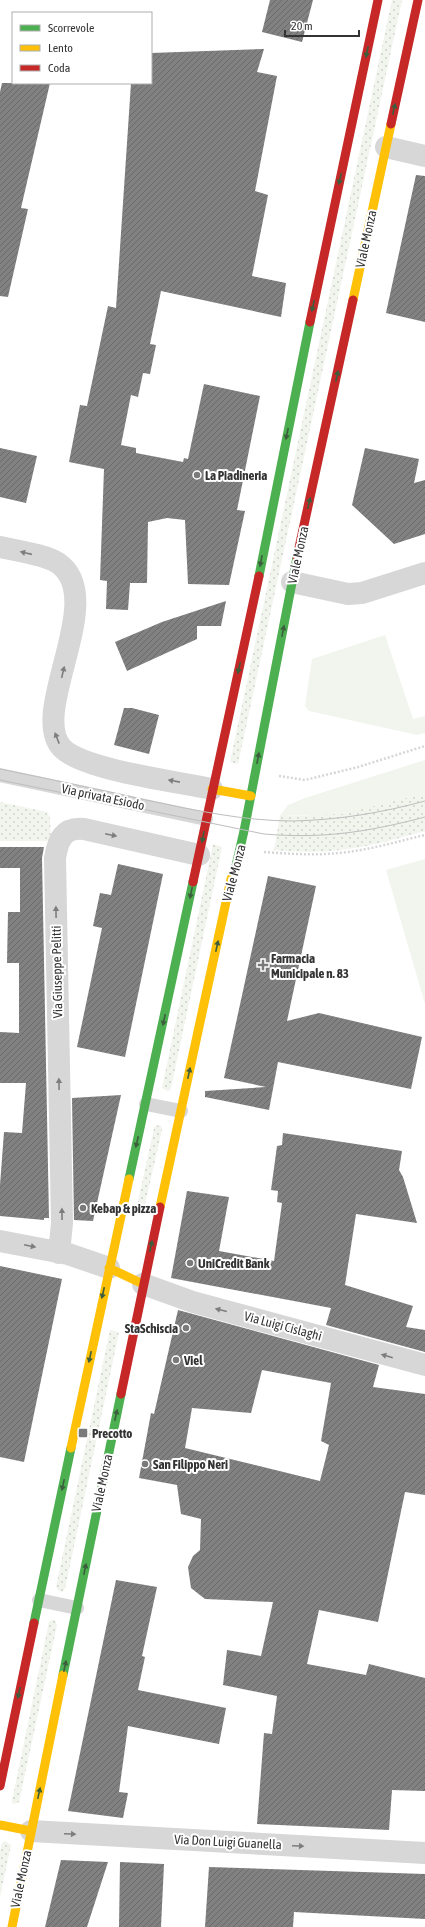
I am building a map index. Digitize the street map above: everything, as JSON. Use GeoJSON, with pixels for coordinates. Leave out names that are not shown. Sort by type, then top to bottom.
{"type":"FeatureCollection","features":[{"type":"Feature","properties":{"kind":"main road"},"geometry":{"type":"LineString","coordinates":[[0,1786],[109,1268],[146,1104],[212,789],[248,630],[280,466],[378,0]]}},
{"type":"Feature","properties":{"kind":"main road","name":"Viale Monza"},"geometry":{"type":"LineString","coordinates":[[12,1927],[143,1284],[231,879],[237,864],[242,842],[292,582],[418,0]]}},
{"type":"Feature","properties":{"kind":"main road"},"geometry":{"type":"LineString","coordinates":[[212,789],[251,796]]}},
{"type":"Feature","properties":{"kind":"main road"},"geometry":{"type":"LineString","coordinates":[[109,1268],[143,1284]]}},
{"type":"Feature","properties":{"kind":"main road"},"geometry":{"type":"LineString","coordinates":[[0,1825],[31,1831]]}},
{"type":"Feature","properties":{"kind":"street"},"geometry":{"type":"LineString","coordinates":[[386,147],[425,156]]}},
{"type":"Feature","properties":{"kind":"street"},"geometry":{"type":"LineString","coordinates":[[0,547],[51,560],[57,563],[67,573],[75,594],[72,633],[54,710],[54,730],[58,742],[68,753],[106,768],[212,789]]}},
{"type":"Feature","properties":{"kind":"street"},"geometry":{"type":"LineString","coordinates":[[292,582],[348,594],[362,593],[425,573]]}},
{"type":"Feature","properties":{"kind":"street","name":"Via Giuseppe Pelitti"},"geometry":{"type":"LineString","coordinates":[[59,1253],[62,1223],[55,858],[60,838],[69,830],[84,829],[199,855]]}},
{"type":"Feature","properties":{"kind":"street"},"geometry":{"type":"LineString","coordinates":[[0,1241],[59,1253],[109,1268]]}},
{"type":"Feature","properties":{"kind":"street","name":"Via Luigi Cislaghi"},"geometry":{"type":"LineString","coordinates":[[143,1284],[192,1302],[303,1331],[397,1359],[425,1365]]}},
{"type":"Feature","properties":{"kind":"street","name":"Via Don Luigi Guanella"},"geometry":{"type":"LineString","coordinates":[[31,1831],[425,1853]]}},
{"type":"Feature","properties":{"kind":"lane","name":"Via privata Esiodo"},"geometry":{"type":"LineString","coordinates":[[0,774],[206,819]]}},
{"type":"Feature","properties":{"kind":"lane"},"geometry":{"type":"LineString","coordinates":[[146,1104],[181,1111]]}},
{"type":"Feature","properties":{"kind":"lane"},"geometry":{"type":"LineString","coordinates":[[39,1600],[77,1608]]}},
{"type":"Feature","properties":{"kind":"path"},"geometry":{"type":"LineString","coordinates":[[279,776],[305,780],[358,767],[425,746]]}},
{"type":"Feature","properties":{"kind":"path"},"geometry":{"type":"LineString","coordinates":[[262,852],[310,855],[346,852],[381,846],[425,835]]}},
{"type":"Feature","properties":{"kind":"shaded area"},"geometry":{"type":"Polygon","coordinates":[[[392,0],[402,0],[238,764],[230,762],[392,0]]]}},
{"type":"Feature","properties":{"kind":"shaded area"},"geometry":{"type":"Polygon","coordinates":[[[385,635],[413,719],[425,716],[425,733],[417,735],[309,711],[305,706],[312,659],[385,635]]]}},
{"type":"Feature","properties":{"kind":"shaded area"},"geometry":{"type":"Polygon","coordinates":[[[425,760],[425,793],[343,814],[280,816],[288,805],[305,798],[425,760]]]}},
{"type":"Feature","properties":{"kind":"shaded area"},"geometry":{"type":"Polygon","coordinates":[[[425,793],[425,831],[357,848],[310,852],[274,850],[280,816],[336,813],[425,793]]]}},
{"type":"Feature","properties":{"kind":"shaded area"},"geometry":{"type":"Polygon","coordinates":[[[0,802],[47,812],[50,818],[51,841],[0,841],[0,802]]]}},
{"type":"Feature","properties":{"kind":"shaded area"},"geometry":{"type":"Polygon","coordinates":[[[213,844],[222,847],[171,1088],[168,1091],[162,1088],[213,844]]]}},
{"type":"Feature","properties":{"kind":"shaded area"},"geometry":{"type":"Polygon","coordinates":[[[425,859],[425,1004],[386,870],[425,859]]]}},
{"type":"Feature","properties":{"kind":"shaded area"},"geometry":{"type":"Polygon","coordinates":[[[156,1125],[161,1126],[162,1130],[143,1213],[136,1211],[154,1128],[156,1125]]]}},
{"type":"Feature","properties":{"kind":"shaded area"},"geometry":{"type":"Polygon","coordinates":[[[110,1330],[119,1332],[65,1589],[62,1592],[56,1587],[110,1330]]]}},
{"type":"Feature","properties":{"kind":"shaded area"},"geometry":{"type":"Polygon","coordinates":[[[55,1620],[57,1625],[19,1802],[13,1804],[12,1801],[49,1622],[55,1620]]]}},
{"type":"Feature","properties":{"kind":"shaded area"},"geometry":{"type":"Polygon","coordinates":[[[5,1841],[11,1845],[0,1897],[0,1851],[2,1843],[5,1841]]]}},
{"type":"Feature","properties":{"kind":"building"},"geometry":{"type":"Polygon","coordinates":[[[270,0],[313,0],[302,42],[262,32],[270,0]]]}},
{"type":"Feature","properties":{"kind":"building"},"geometry":{"type":"Polygon","coordinates":[[[264,49],[257,72],[277,76],[255,191],[268,195],[252,276],[286,283],[281,317],[161,291],[150,344],[156,345],[150,374],[143,373],[138,397],[131,395],[121,445],[136,448],[136,453],[183,462],[184,458],[188,459],[204,384],[260,396],[237,510],[245,511],[229,585],[188,584],[185,520],[167,518],[148,522],[147,583],[130,583],[128,610],[106,609],[107,581],[100,580],[104,469],[69,462],[80,405],[87,406],[108,306],[116,308],[131,84],[152,84],[152,53],[264,49]]]}},
{"type":"Feature","properties":{"kind":"building"},"geometry":{"type":"Polygon","coordinates":[[[2,83],[50,84],[21,208],[28,209],[8,297],[0,296],[0,92],[2,83]]]}},
{"type":"Feature","properties":{"kind":"building"},"geometry":{"type":"Polygon","coordinates":[[[416,175],[425,176],[425,322],[386,313],[416,175]]]}},
{"type":"Feature","properties":{"kind":"building"},"geometry":{"type":"Polygon","coordinates":[[[0,448],[37,456],[26,503],[0,497],[0,448]]]}},
{"type":"Feature","properties":{"kind":"building"},"geometry":{"type":"Polygon","coordinates":[[[365,448],[419,459],[414,483],[425,480],[425,534],[394,544],[352,505],[365,448]]]}},
{"type":"Feature","properties":{"kind":"building"},"geometry":{"type":"Polygon","coordinates":[[[226,601],[221,626],[197,626],[197,639],[127,671],[115,642],[162,622],[226,601]]]}},
{"type":"Feature","properties":{"kind":"building"},"geometry":{"type":"Polygon","coordinates":[[[124,708],[132,708],[159,715],[149,754],[114,745],[124,708]]]}},
{"type":"Feature","properties":{"kind":"building"},"geometry":{"type":"Polygon","coordinates":[[[0,847],[44,847],[42,858],[49,1218],[44,1218],[44,1220],[0,1216],[0,1185],[4,1132],[22,1133],[26,1083],[0,1083],[0,1032],[19,1033],[19,963],[7,963],[8,912],[20,912],[20,868],[0,868],[0,847]]]}},
{"type":"Feature","properties":{"kind":"building"},"geometry":{"type":"Polygon","coordinates":[[[118,864],[163,874],[125,1057],[77,1047],[102,928],[93,926],[100,893],[111,895],[118,864]]]}},
{"type":"Feature","properties":{"kind":"building"},"geometry":{"type":"Polygon","coordinates":[[[268,876],[316,886],[287,1021],[319,1013],[422,1037],[411,1089],[278,1062],[269,1110],[205,1097],[205,1091],[266,1087],[224,1078],[268,876]]]}},
{"type":"Feature","properties":{"kind":"building"},"geometry":{"type":"Polygon","coordinates":[[[121,1095],[93,1221],[74,1220],[72,1098],[121,1095]]]}},
{"type":"Feature","properties":{"kind":"building"},"geometry":{"type":"Polygon","coordinates":[[[283,1133],[402,1151],[399,1170],[403,1177],[417,1223],[356,1214],[345,1285],[413,1306],[406,1327],[425,1330],[425,1352],[326,1325],[331,1308],[171,1278],[187,1191],[229,1197],[219,1251],[274,1261],[282,1203],[277,1202],[278,1191],[271,1190],[277,1146],[282,1145],[283,1133]]]}},
{"type":"Feature","properties":{"kind":"building"},"geometry":{"type":"Polygon","coordinates":[[[0,1266],[62,1279],[24,1462],[0,1457],[0,1266]]]}},
{"type":"Feature","properties":{"kind":"building"},"geometry":{"type":"Polygon","coordinates":[[[178,1310],[379,1365],[373,1387],[425,1394],[425,1495],[405,1492],[378,1622],[319,1610],[307,1664],[366,1675],[369,1664],[425,1678],[425,1791],[392,1790],[389,1830],[257,1824],[264,1733],[272,1734],[277,1696],[223,1685],[227,1650],[261,1656],[273,1602],[205,1599],[191,1588],[188,1567],[193,1556],[200,1550],[201,1519],[181,1514],[177,1485],[139,1478],[151,1413],[154,1414],[178,1310]],[[262,1370],[251,1413],[192,1408],[185,1448],[320,1481],[329,1445],[321,1441],[331,1383],[262,1370]]]}},
{"type":"Feature","properties":{"kind":"building"},"geometry":{"type":"Polygon","coordinates":[[[116,1580],[157,1587],[142,1656],[145,1657],[138,1690],[226,1708],[219,1744],[128,1726],[119,1792],[128,1793],[123,1818],[68,1811],[116,1580]]]}},
{"type":"Feature","properties":{"kind":"building"},"geometry":{"type":"Polygon","coordinates":[[[61,1860],[108,1862],[87,1927],[45,1927],[61,1860]]]}},
{"type":"Feature","properties":{"kind":"building"},"geometry":{"type":"Polygon","coordinates":[[[120,1862],[164,1864],[161,1927],[119,1927],[120,1862]]]}},
{"type":"Feature","properties":{"kind":"building"},"geometry":{"type":"Polygon","coordinates":[[[209,1867],[425,1874],[425,1919],[294,1912],[293,1927],[205,1927],[209,1867]]]}},
{"type":"Feature","properties":{"kind":"tram line"},"geometry":{"type":"LineString","coordinates":[[0,769],[182,808],[237,817],[274,821],[343,817],[392,809],[425,801]]}},
{"type":"Feature","properties":{"kind":"tram line"},"geometry":{"type":"LineString","coordinates":[[0,780],[264,834],[306,836],[345,833],[384,827],[425,817]]}},
{"type":"Feature","properties":{"kind":"traffic: fast"},"geometry":{"type":"LineString","coordinates":[[259,576],[310,322]]}},
{"type":"Feature","properties":{"kind":"traffic: fast"},"geometry":{"type":"LineString","coordinates":[[235,870],[244,831],[297,557]]}},
{"type":"Feature","properties":{"kind":"traffic: fast"},"geometry":{"type":"LineString","coordinates":[[129,1179],[193,882]]}},
{"type":"Feature","properties":{"kind":"traffic: fast"},"geometry":{"type":"LineString","coordinates":[[63,1675],[121,1394]]}},
{"type":"Feature","properties":{"kind":"traffic: fast"},"geometry":{"type":"LineString","coordinates":[[34,1623],[71,1448]]}},
{"type":"Feature","properties":{"kind":"traffic: slow"},"geometry":{"type":"LineString","coordinates":[[353,300],[391,124]]}},
{"type":"Feature","properties":{"kind":"traffic: slow"},"geometry":{"type":"LineString","coordinates":[[212,789],[251,796]]}},
{"type":"Feature","properties":{"kind":"traffic: slow"},"geometry":{"type":"LineString","coordinates":[[160,1207],[231,879],[235,870]]}},
{"type":"Feature","properties":{"kind":"traffic: slow"},"geometry":{"type":"LineString","coordinates":[[71,1448],[129,1179]]}},
{"type":"Feature","properties":{"kind":"traffic: slow"},"geometry":{"type":"LineString","coordinates":[[109,1268],[143,1284]]}},
{"type":"Feature","properties":{"kind":"traffic: slow"},"geometry":{"type":"LineString","coordinates":[[12,1927],[63,1675]]}},
{"type":"Feature","properties":{"kind":"traffic: slow"},"geometry":{"type":"LineString","coordinates":[[0,1825],[31,1831]]}},
{"type":"Feature","properties":{"kind":"traffic: jam"},"geometry":{"type":"LineString","coordinates":[[310,322],[378,0]]}},
{"type":"Feature","properties":{"kind":"traffic: jam"},"geometry":{"type":"LineString","coordinates":[[391,124],[418,0]]}},
{"type":"Feature","properties":{"kind":"traffic: jam"},"geometry":{"type":"LineString","coordinates":[[297,557],[353,300]]}},
{"type":"Feature","properties":{"kind":"traffic: jam"},"geometry":{"type":"LineString","coordinates":[[193,882],[259,576]]}},
{"type":"Feature","properties":{"kind":"traffic: jam"},"geometry":{"type":"LineString","coordinates":[[121,1394],[160,1207]]}},
{"type":"Feature","properties":{"kind":"traffic: jam"},"geometry":{"type":"LineString","coordinates":[[0,1786],[34,1623]]}},
{"type":"Feature","properties":{"kind":"place","name":"La Piadineria"},"geometry":{"type":"Point","coordinates":[197,475]}},
{"type":"Feature","properties":{"kind":"place","name":"Farmacia Municipale n. 83"},"geometry":{"type":"Point","coordinates":[263,965]}},
{"type":"Feature","properties":{"kind":"place","name":"Kebap & pizza"},"geometry":{"type":"Point","coordinates":[83,1208]}},
{"type":"Feature","properties":{"kind":"place","name":"UniCredit Bank"},"geometry":{"type":"Point","coordinates":[190,1263]}},
{"type":"Feature","properties":{"kind":"place","name":"StaSchiscia"},"geometry":{"type":"Point","coordinates":[186,1328]}},
{"type":"Feature","properties":{"kind":"place","name":"Viel"},"geometry":{"type":"Point","coordinates":[176,1360]}},
{"type":"Feature","properties":{"kind":"place","name":"Precotto"},"geometry":{"type":"Point","coordinates":[83,1433]}},
{"type":"Feature","properties":{"kind":"place","name":"San Filippo Neri"},"geometry":{"type":"Point","coordinates":[145,1464]}}]}
